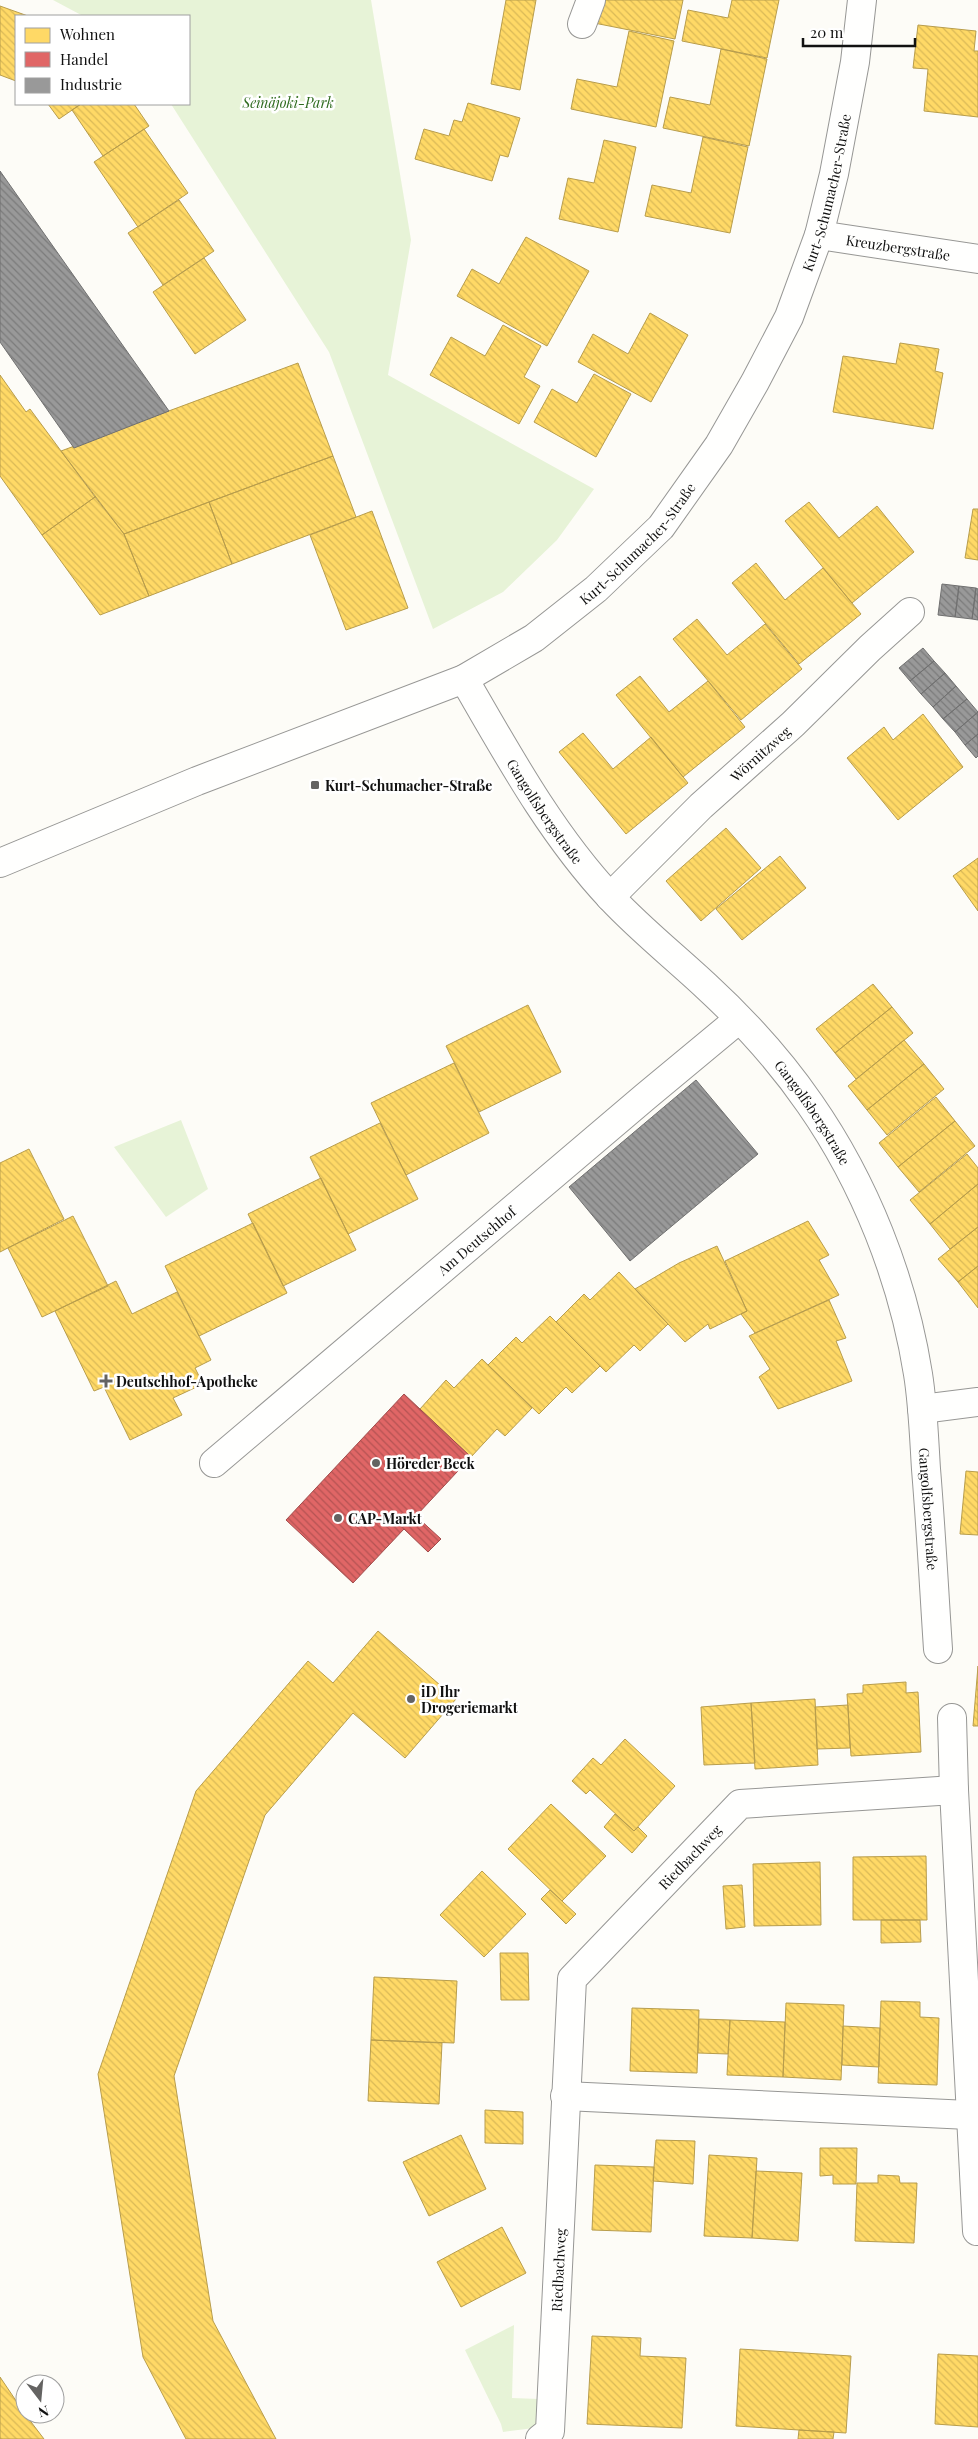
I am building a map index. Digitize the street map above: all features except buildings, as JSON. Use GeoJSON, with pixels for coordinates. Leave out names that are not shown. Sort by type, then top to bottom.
{"type":"FeatureCollection","features":[{"type":"Feature","properties":{"kind":"street","name":"Kurt-Schumacher-Straße"},"geometry":{"type":"LineString","coordinates":[[2,858],[464,679],[534,638],[596,589],[661,527],[719,444],[755,382],[789,317],[820,235],[849,98],[862,0]]}},
{"type":"Feature","properties":{"kind":"street","name":"Kreuzbergstraße"},"geometry":{"type":"LineString","coordinates":[[820,235],[978,258]]}},
{"type":"Feature","properties":{"kind":"street","name":"Wörnitzweg"},"geometry":{"type":"LineString","coordinates":[[610,897],[701,806],[793,724],[870,648],[910,612]]}},
{"type":"Feature","properties":{"kind":"street","name":"Gangolfsbergstraße"},"geometry":{"type":"LineString","coordinates":[[464,679],[513,764],[534,796],[562,836],[610,897],[739,1019],[785,1071],[810,1105],[839,1152],[867,1209],[890,1264],[906,1316],[918,1375],[922,1409],[938,1649]]}},
{"type":"Feature","properties":{"kind":"street","name":"Am Deutschhof"},"geometry":{"type":"LineString","coordinates":[[214,1463],[645,1096],[739,1019]]}},
{"type":"Feature","properties":{"kind":"street"},"geometry":{"type":"LineString","coordinates":[[922,1409],[978,1402]]}},
{"type":"Feature","properties":{"kind":"street"},"geometry":{"type":"LineString","coordinates":[[952,1718],[969,2116],[977,2231]]}},
{"type":"Feature","properties":{"kind":"street","name":"Riedbachweg"},"geometry":{"type":"LineString","coordinates":[[540,2439],[550,2431],[572,1979],[740,1804],[954,1790]]}},
{"type":"Feature","properties":{"kind":"street"},"geometry":{"type":"LineString","coordinates":[[565,2096],[969,2116]]}},
{"type":"Feature","properties":{"kind":"green space","name":"Seinäjoki-Park"},"geometry":{"type":"Polygon","coordinates":[[[53,0],[371,0],[411,240],[388,375],[594,489],[557,540],[503,592],[433,629],[329,352],[172,105],[190,105],[190,15],[81,15],[53,0]]]}},
{"type":"Feature","properties":{"kind":"green space"},"geometry":{"type":"Polygon","coordinates":[[[181,1120],[208,1189],[166,1217],[114,1147],[181,1120]]]}},
{"type":"Feature","properties":{"kind":"green space"},"geometry":{"type":"Polygon","coordinates":[[[514,2325],[512,2398],[539,2399],[542,2427],[503,2432],[501,2424],[465,2350],[514,2325]]]}},
{"type":"Feature","properties":{"kind":"place","name":"Kurt-Schumacher-Straße"},"geometry":{"type":"Point","coordinates":[315,785]}},
{"type":"Feature","properties":{"kind":"place","name":"Deutschhof-Apotheke"},"geometry":{"type":"Point","coordinates":[106,1381]}},
{"type":"Feature","properties":{"kind":"place","name":"Höreder Beck"},"geometry":{"type":"Point","coordinates":[376,1463]}},
{"type":"Feature","properties":{"kind":"place","name":"CAP-Markt"},"geometry":{"type":"Point","coordinates":[338,1518]}},
{"type":"Feature","properties":{"kind":"place","name":"iD Ihr Drogeriemarkt"},"geometry":{"type":"Point","coordinates":[411,1699]}}]}
